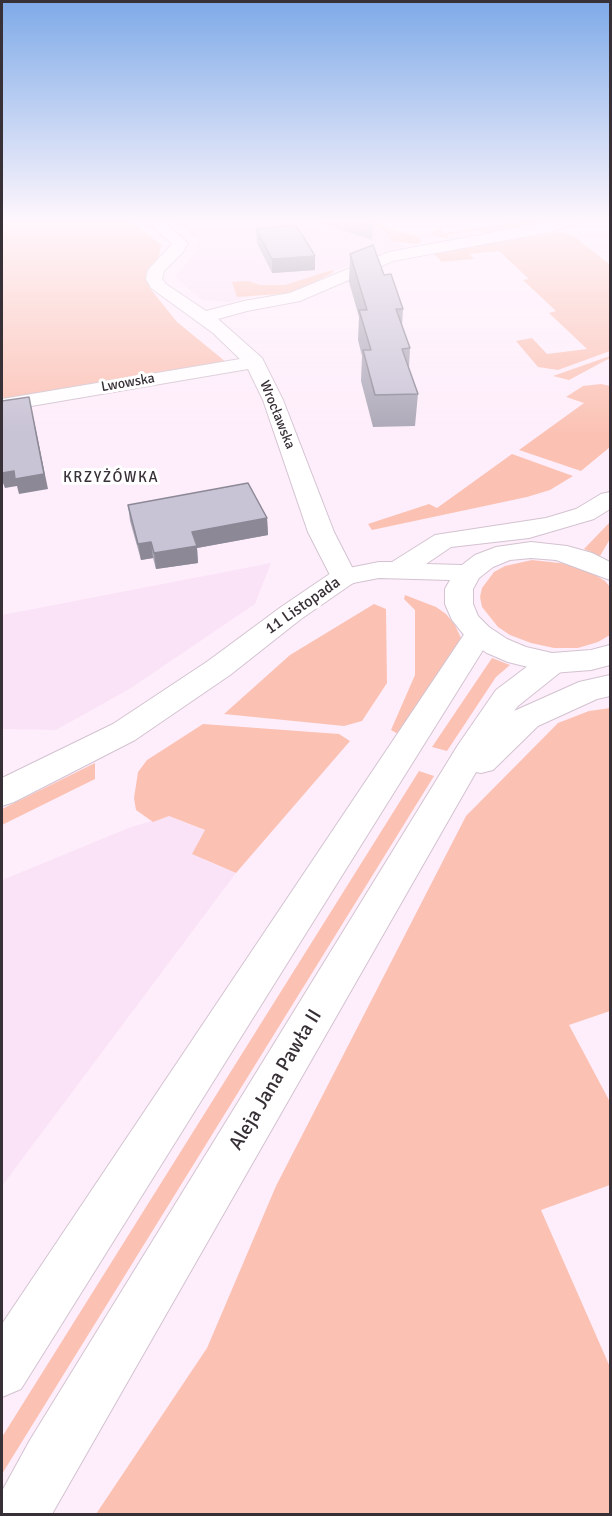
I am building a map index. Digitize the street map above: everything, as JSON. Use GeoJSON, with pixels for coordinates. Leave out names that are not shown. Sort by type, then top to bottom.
{"type":"FeatureCollection","features":[{"type":"Feature","properties":{"kind":"street","name":"Wrocławska"},"geometry":{"type":"LineString","coordinates":[[165,292],[220,329],[255,362],[273,400],[321,532],[344,577]]}},
{"type":"Feature","properties":{"kind":"street"},"geometry":{"type":"LineString","coordinates":[[203,318],[244,306],[294,297],[306,292]]}},
{"type":"Feature","properties":{"kind":"street","name":"Lwowska"},"geometry":{"type":"LineString","coordinates":[[2,405],[255,362]]}},
{"type":"Feature","properties":{"kind":"street"},"geometry":{"type":"LineString","coordinates":[[398,570],[444,540],[529,530],[554,524],[585,513],[610,499]]}},
{"type":"Feature","properties":{"kind":"street"},"geometry":{"type":"LineString","coordinates":[[558,552],[573,543],[610,510]]}},
{"type":"Feature","properties":{"kind":"street"},"geometry":{"type":"LineString","coordinates":[[2,1370],[469,619],[459,588],[468,573],[484,561],[505,553],[531,550],[558,552],[609,569]]}},
{"type":"Feature","properties":{"kind":"street","name":"11 Listopada"},"geometry":{"type":"LineString","coordinates":[[5,788],[124,732],[219,668],[291,613],[344,577],[379,570],[468,573]]}},
{"type":"Feature","properties":{"kind":"street","name":"11 Listopada"},"geometry":{"type":"LineString","coordinates":[[219,668],[297,627],[342,599],[366,591],[405,589],[469,619],[497,646],[518,655],[552,663],[591,660],[610,655]]}},
{"type":"Feature","properties":{"kind":"street","name":"Aleja Jana Pawła II"},"geometry":{"type":"LineString","coordinates":[[21,1515],[75,1419],[470,754],[507,698],[552,663]]}},
{"type":"Feature","properties":{"kind":"street"},"geometry":{"type":"LineString","coordinates":[[441,803],[489,752],[527,717],[590,690],[610,686]]}},
{"type":"Feature","properties":{"kind":"shaded area"},"geometry":{"type":"Polygon","coordinates":[[[2,292],[153,292],[177,322],[226,362],[2,403],[2,292]]]}},
{"type":"Feature","properties":{"kind":"shaded area"},"geometry":{"type":"Polygon","coordinates":[[[192,292],[268,292],[231,302],[202,300],[192,292]]]}},
{"type":"Feature","properties":{"kind":"shaded area"},"geometry":{"type":"Polygon","coordinates":[[[235,292],[296,292],[294,293],[237,297],[235,292]]]}},
{"type":"Feature","properties":{"kind":"shaded area"},"geometry":{"type":"Polygon","coordinates":[[[536,292],[610,292],[610,351],[558,370],[538,367],[516,341],[532,338],[547,354],[587,349],[549,313],[556,311],[536,292]]]}},
{"type":"Feature","properties":{"kind":"shaded area"},"geometry":{"type":"Polygon","coordinates":[[[610,356],[569,380],[553,376],[610,356]]]}},
{"type":"Feature","properties":{"kind":"shaded area"},"geometry":{"type":"Polygon","coordinates":[[[601,384],[610,386],[610,447],[581,471],[519,450],[584,403],[566,397],[583,386],[601,384]]]}},
{"type":"Feature","properties":{"kind":"shaded area"},"geometry":{"type":"Polygon","coordinates":[[[512,454],[573,476],[550,490],[527,497],[372,530],[368,524],[429,504],[437,508],[512,454]]]}},
{"type":"Feature","properties":{"kind":"shaded area"},"geometry":{"type":"Polygon","coordinates":[[[610,522],[610,539],[600,556],[584,549],[610,522]]]}},
{"type":"Feature","properties":{"kind":"shaded area"},"geometry":{"type":"Polygon","coordinates":[[[532,560],[569,564],[589,571],[605,581],[610,587],[610,635],[598,642],[578,648],[554,648],[531,643],[510,635],[498,627],[482,607],[480,597],[482,588],[494,572],[505,566],[532,560]]]}},
{"type":"Feature","properties":{"kind":"shaded area"},"geometry":{"type":"Polygon","coordinates":[[[271,563],[255,604],[131,688],[56,730],[2,729],[2,615],[271,563]]]}},
{"type":"Feature","properties":{"kind":"shaded area"},"geometry":{"type":"Polygon","coordinates":[[[405,595],[436,607],[446,614],[455,625],[461,638],[398,734],[391,730],[415,675],[415,610],[404,599],[405,595]]]}},
{"type":"Feature","properties":{"kind":"shaded area"},"geometry":{"type":"Polygon","coordinates":[[[374,604],[386,609],[387,683],[362,721],[344,726],[224,714],[290,655],[374,604]]]}},
{"type":"Feature","properties":{"kind":"shaded area"},"geometry":{"type":"Polygon","coordinates":[[[492,658],[510,665],[496,677],[447,751],[432,747],[492,658]]]}},
{"type":"Feature","properties":{"kind":"shaded area"},"geometry":{"type":"Polygon","coordinates":[[[610,708],[610,1011],[569,1025],[610,1102],[610,1185],[541,1210],[610,1367],[610,1514],[96,1514],[207,1348],[276,1186],[466,816],[558,723],[589,711],[610,708]]]}},
{"type":"Feature","properties":{"kind":"shaded area"},"geometry":{"type":"Polygon","coordinates":[[[203,724],[339,734],[350,741],[236,873],[192,854],[205,830],[169,816],[153,822],[136,810],[134,798],[138,772],[147,760],[203,724]]]}},
{"type":"Feature","properties":{"kind":"shaded area"},"geometry":{"type":"Polygon","coordinates":[[[95,763],[95,779],[2,825],[2,809],[95,763]]]}},
{"type":"Feature","properties":{"kind":"shaded area"},"geometry":{"type":"Polygon","coordinates":[[[419,771],[434,776],[2,1474],[2,1437],[419,771]]]}},
{"type":"Feature","properties":{"kind":"shaded area"},"geometry":{"type":"Polygon","coordinates":[[[169,816],[206,831],[204,860],[236,873],[2,1186],[2,880],[131,827],[169,816]]]}},
{"type":"Feature","properties":{"kind":"building"},"geometry":{"type":"Polygon","coordinates":[[[361,292],[397,292],[403,309],[396,309],[410,348],[402,349],[418,394],[375,395],[363,350],[371,350],[359,310],[367,310],[361,292]]]}},
{"type":"Feature","properties":{"kind":"building"},"geometry":{"type":"Polygon","coordinates":[[[29,397],[44,474],[15,479],[14,471],[2,473],[2,401],[29,397]]]}},
{"type":"Feature","properties":{"kind":"building"},"geometry":{"type":"Polygon","coordinates":[[[248,483],[267,518],[192,532],[197,546],[154,553],[151,542],[138,544],[128,505],[248,483]]]}},
{"type":"Feature","properties":{"kind":"district","name":"KRZYŻÓWKA"},"geometry":{"type":"Point","coordinates":[111,478]}}]}
